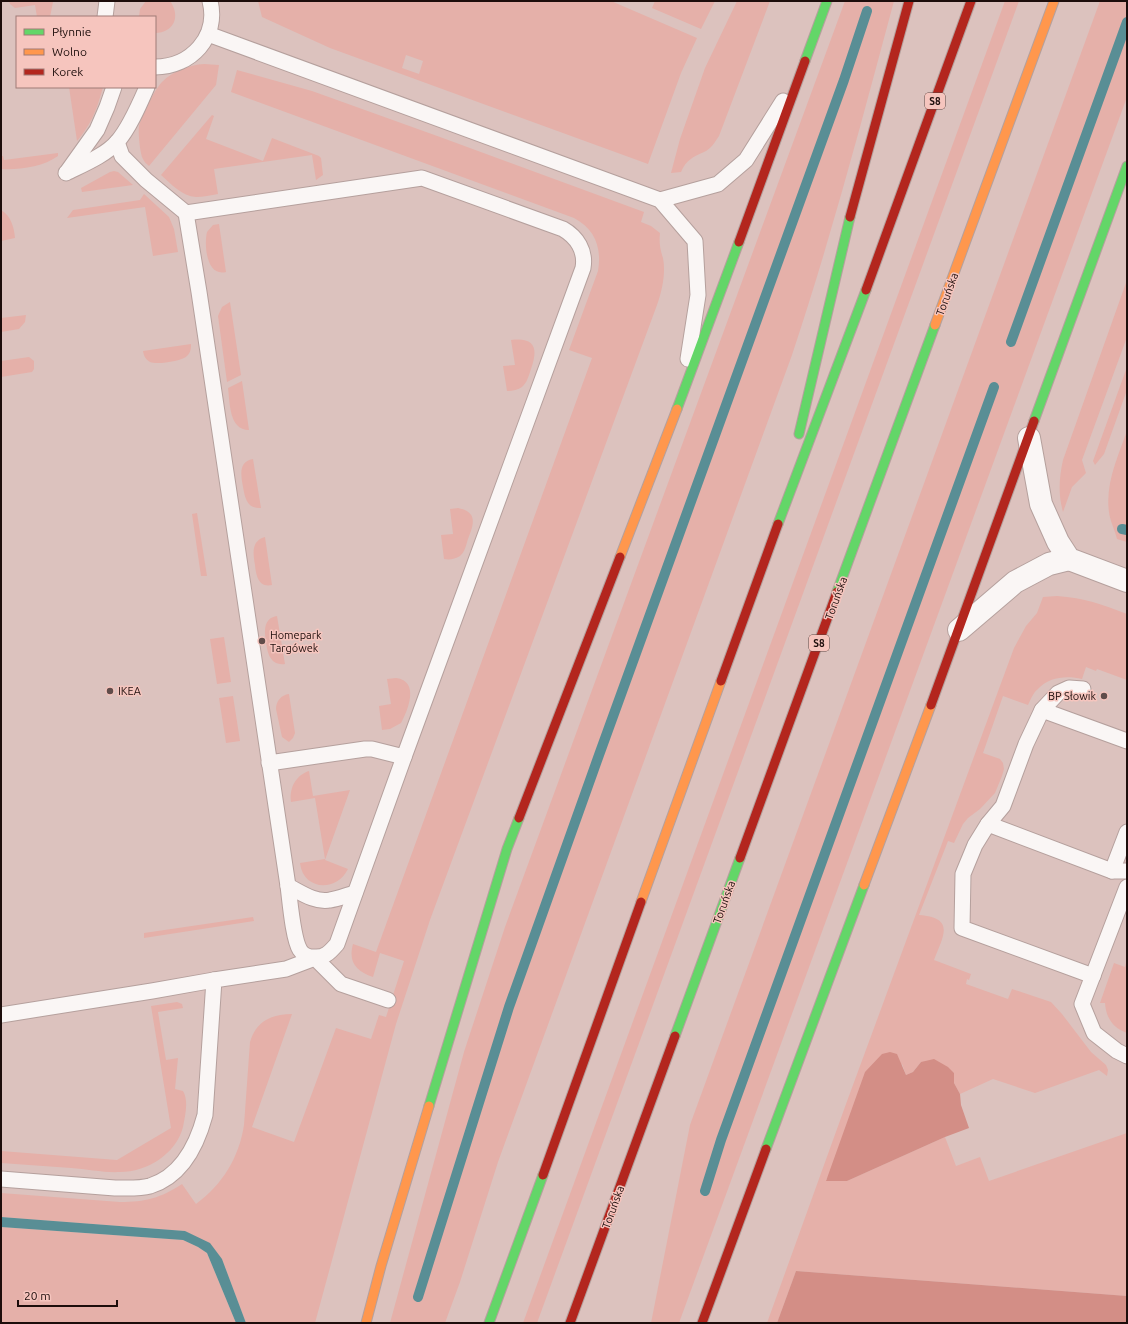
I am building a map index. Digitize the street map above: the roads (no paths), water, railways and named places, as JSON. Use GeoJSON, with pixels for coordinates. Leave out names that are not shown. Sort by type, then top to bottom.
{"type":"FeatureCollection","features":[{"type":"Feature","properties":{"kind":"main road"},"geometry":{"type":"LineString","coordinates":[[366,1323],[381,1266],[507,849],[684,391],[827,1]]}},
{"type":"Feature","properties":{"kind":"main road"},"geometry":{"type":"LineString","coordinates":[[798,440],[845,235],[909,1]]}},
{"type":"Feature","properties":{"kind":"main road","name":"S8"},"geometry":{"type":"LineString","coordinates":[[489,1323],[781,516],[896,208],[971,1]]}},
{"type":"Feature","properties":{"kind":"main road","name":"Toruńska"},"geometry":{"type":"LineString","coordinates":[[570,1323],[1054,1]]}},
{"type":"Feature","properties":{"kind":"main road"},"geometry":{"type":"LineString","coordinates":[[702,1323],[959,630],[1127,166]]}},
{"type":"Feature","properties":{"kind":"main road"},"geometry":{"type":"LineString","coordinates":[[781,516],[794,455]]}},
{"type":"Feature","properties":{"kind":"street"},"geometry":{"type":"LineString","coordinates":[[1029,438],[1041,504],[1058,542],[1069,558],[1127,581]]}},
{"type":"Feature","properties":{"kind":"street"},"geometry":{"type":"LineString","coordinates":[[959,630],[1015,582],[1049,564],[1069,558]]}},
{"type":"Feature","properties":{"kind":"lane"},"geometry":{"type":"LineString","coordinates":[[106,16],[107,1]]}},
{"type":"Feature","properties":{"kind":"lane"},"geometry":{"type":"LineString","coordinates":[[156,68],[167,67],[187,59],[202,44],[208,34],[212,11],[210,1]]}},
{"type":"Feature","properties":{"kind":"lane"},"geometry":{"type":"LineString","coordinates":[[208,34],[660,200],[695,242],[698,295],[684,391]]}},
{"type":"Feature","properties":{"kind":"lane"},"geometry":{"type":"LineString","coordinates":[[660,200],[718,184],[746,160],[800,73]]}},
{"type":"Feature","properties":{"kind":"lane"},"geometry":{"type":"LineString","coordinates":[[114,88],[97,130],[66,173],[94,160],[117,142],[131,120],[147,88]]}},
{"type":"Feature","properties":{"kind":"lane"},"geometry":{"type":"LineString","coordinates":[[117,142],[122,156],[146,180],[186,213],[297,942],[301,952],[306,956],[315,958],[338,982],[344,986],[388,1000]]}},
{"type":"Feature","properties":{"kind":"lane"},"geometry":{"type":"LineString","coordinates":[[1,1015],[286,969],[326,955],[337,944],[583,268],[583,252],[575,238],[563,229],[422,178],[186,213]]}},
{"type":"Feature","properties":{"kind":"lane"},"geometry":{"type":"LineString","coordinates":[[1083,689],[1070,688],[1058,693],[1042,710],[1026,744],[1003,806],[988,824],[975,845],[963,874],[962,928],[1093,976]]}},
{"type":"Feature","properties":{"kind":"lane"},"geometry":{"type":"LineString","coordinates":[[1042,710],[1127,741]]}},
{"type":"Feature","properties":{"kind":"lane"},"geometry":{"type":"LineString","coordinates":[[269,764],[365,749],[372,749],[404,757]]}},
{"type":"Feature","properties":{"kind":"lane"},"geometry":{"type":"LineString","coordinates":[[988,824],[1120,871],[1127,832]]}},
{"type":"Feature","properties":{"kind":"lane"},"geometry":{"type":"LineString","coordinates":[[288,886],[310,898],[330,901],[355,893]]}},
{"type":"Feature","properties":{"kind":"lane"},"geometry":{"type":"LineString","coordinates":[[1127,887],[1082,1004],[1094,1033],[1117,1051],[1127,1056]]}},
{"type":"Feature","properties":{"kind":"lane"},"geometry":{"type":"LineString","coordinates":[[1,1179],[131,1188],[150,1186],[165,1179],[177,1170],[194,1146],[201,1130],[205,1115],[214,980]]}},
{"type":"Feature","properties":{"kind":"water"},"geometry":{"type":"Polygon","coordinates":[[[1,1217],[185,1231],[210,1243],[222,1259],[246,1323],[236,1323],[207,1253],[183,1240],[1,1227],[1,1217]]]}},
{"type":"Feature","properties":{"kind":"waterway"},"geometry":{"type":"LineString","coordinates":[[418,1297],[509,1007],[844,80],[867,11]]}},
{"type":"Feature","properties":{"kind":"waterway"},"geometry":{"type":"LineString","coordinates":[[1011,342],[1127,22]]}},
{"type":"Feature","properties":{"kind":"waterway"},"geometry":{"type":"LineString","coordinates":[[705,1191],[721,1140],[994,387]]}},
{"type":"Feature","properties":{"kind":"waterway"},"geometry":{"type":"LineString","coordinates":[[1122,529],[1127,530]]}},
{"type":"Feature","properties":{"kind":"place","name":"Homepark Targówek"},"geometry":{"type":"Point","coordinates":[262,641]}},
{"type":"Feature","properties":{"kind":"place","name":"IKEA"},"geometry":{"type":"Point","coordinates":[110,691]}},
{"type":"Feature","properties":{"kind":"place","name":"BP Słowik"},"geometry":{"type":"Point","coordinates":[1104,696]}}]}
